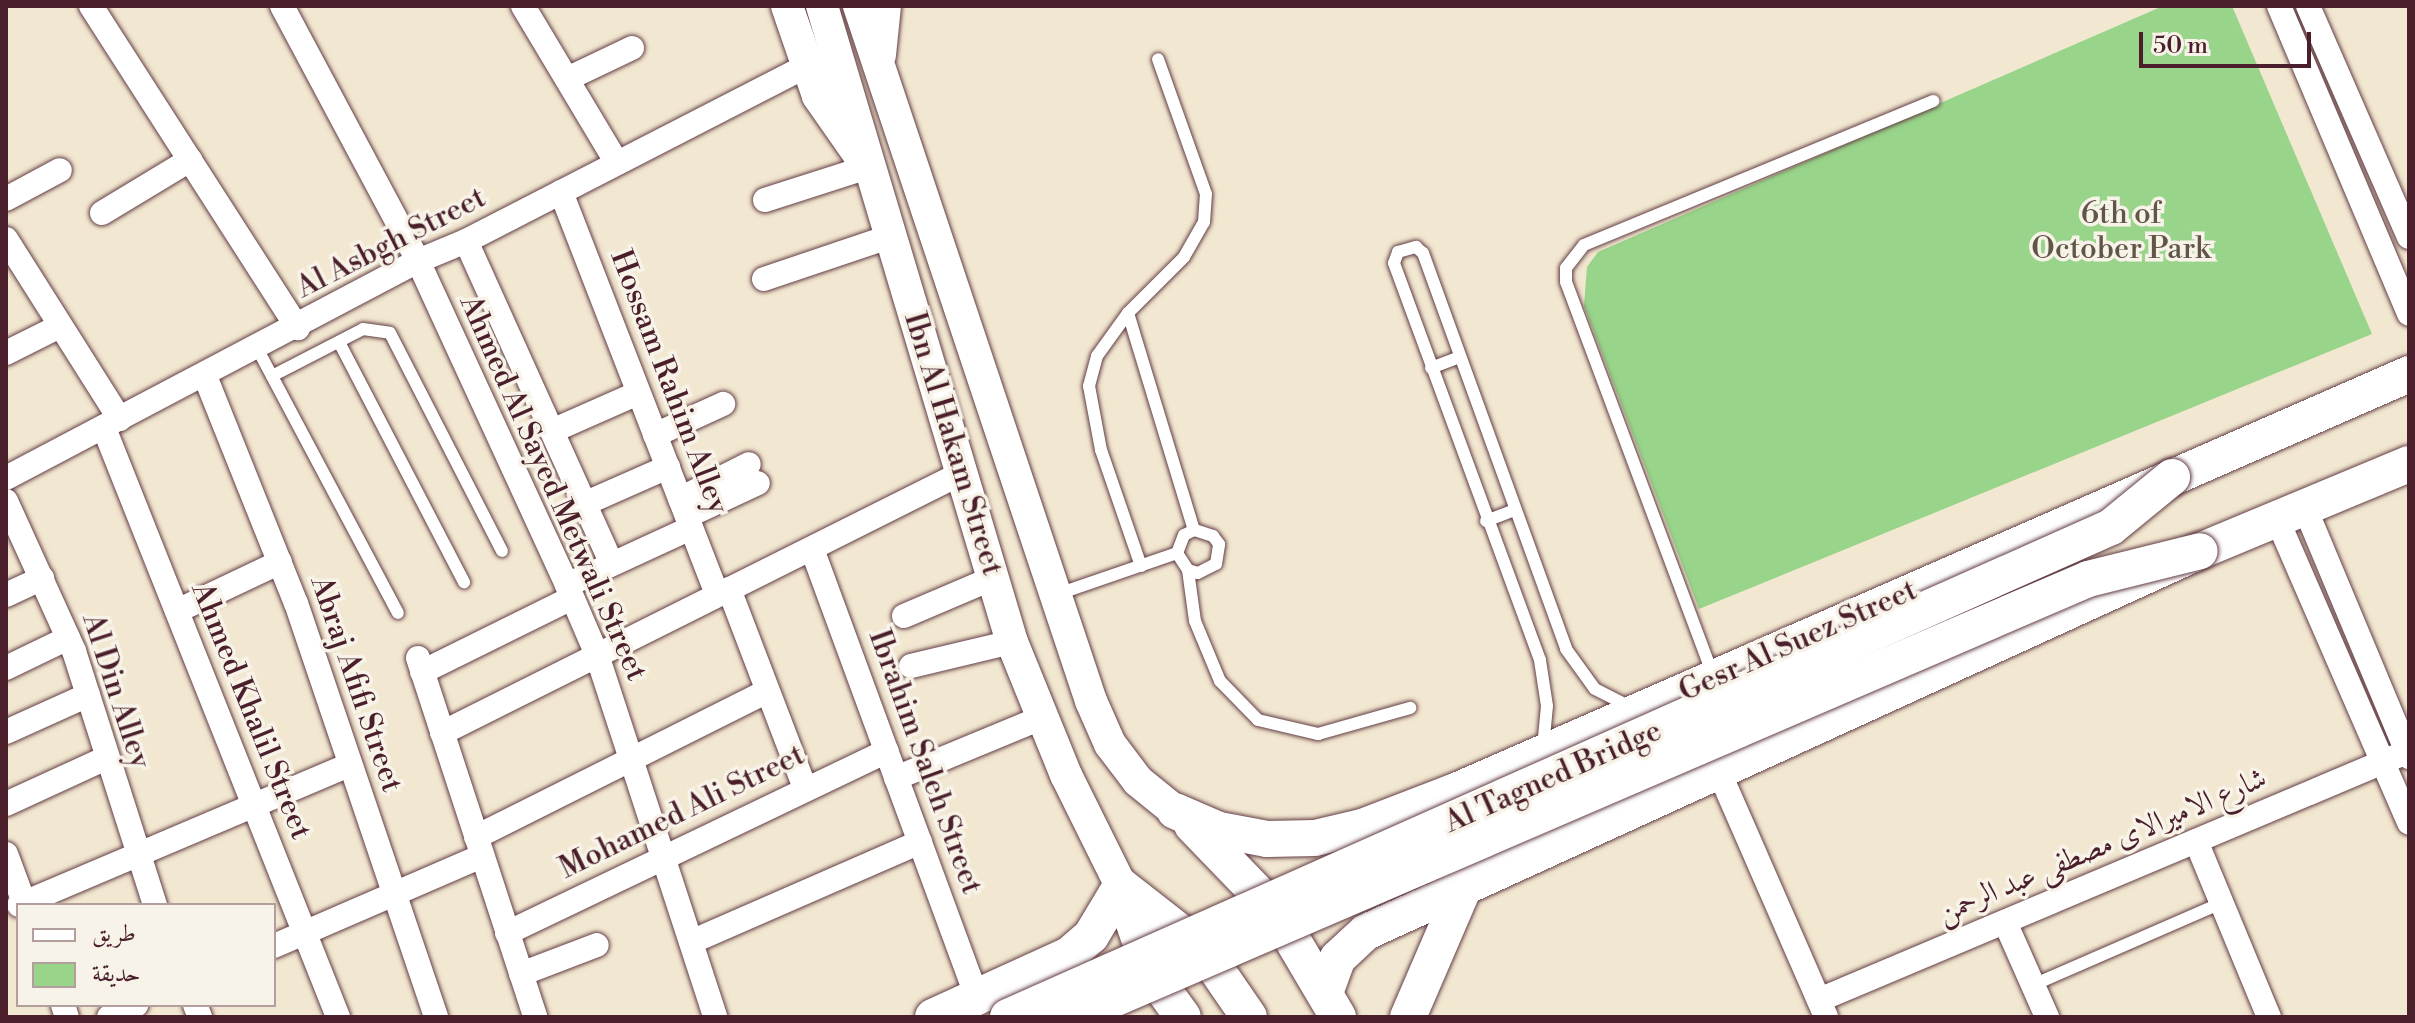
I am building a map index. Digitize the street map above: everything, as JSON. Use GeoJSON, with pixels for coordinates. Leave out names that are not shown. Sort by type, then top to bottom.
{"type":"FeatureCollection","features":[{"type":"Feature","properties":{"kind":"main road","name":"Ibn Al Hakam Street"},"geometry":{"type":"LineString","coordinates":[[787,6],[806,66],[833,124],[871,166],[1012,642],[1041,718],[1121,886]]}},
{"type":"Feature","properties":{"kind":"main road"},"geometry":{"type":"LineString","coordinates":[[822,6],[871,166]]}},
{"type":"Feature","properties":{"kind":"main road"},"geometry":{"type":"LineString","coordinates":[[859,6],[878,66]]}},
{"type":"Feature","properties":{"kind":"main road","name":"Ibn Al Hakam Street"},"geometry":{"type":"LineString","coordinates":[[885,6],[878,66],[1055,595],[1110,744],[1138,781],[1175,811]]}},
{"type":"Feature","properties":{"kind":"main road","name":"Gesr Al Suez Street"},"geometry":{"type":"LineString","coordinates":[[1175,811],[1219,830],[1267,839],[1315,838],[1362,827],[1456,791],[2409,374]]}},
{"type":"Feature","properties":{"kind":"main road"},"geometry":{"type":"LineString","coordinates":[[1332,1005],[1338,958],[1351,943],[2200,551],[2409,464]]}},
{"type":"Feature","properties":{"kind":"main road","name":"Al Tagned Bridge"},"geometry":{"type":"LineString","coordinates":[[1008,1017],[2111,527],[2172,477]]}},
{"type":"Feature","properties":{"kind":"main road","name":"Al Tagned Bridge"},"geometry":{"type":"LineString","coordinates":[[1072,1017],[2088,579],[2200,551]]}},
{"type":"Feature","properties":{"kind":"main road"},"geometry":{"type":"LineString","coordinates":[[1456,791],[1451,825],[1456,842],[1466,857],[1496,874]]}},
{"type":"Feature","properties":{"kind":"main road"},"geometry":{"type":"LineString","coordinates":[[1175,811],[1266,899],[1332,1005]]}},
{"type":"Feature","properties":{"kind":"main road"},"geometry":{"type":"LineString","coordinates":[[933,1017],[1069,955],[1091,936],[1121,886]]}},
{"type":"Feature","properties":{"kind":"main road"},"geometry":{"type":"LineString","coordinates":[[1121,886],[1151,973],[1183,1017]]}},
{"type":"Feature","properties":{"kind":"main road"},"geometry":{"type":"LineString","coordinates":[[1121,886],[1203,950],[1249,1017]]}},
{"type":"Feature","properties":{"kind":"main road"},"geometry":{"type":"LineString","coordinates":[[1408,1017],[1463,889]]}},
{"type":"Feature","properties":{"kind":"street","name":"Ahmed Al Sayed Metwali Street"},"geometry":{"type":"LineString","coordinates":[[282,6],[418,261],[597,655],[715,1017]]}},
{"type":"Feature","properties":{"kind":"street"},"geometry":{"type":"LineString","coordinates":[[523,6],[617,163]]}},
{"type":"Feature","properties":{"kind":"street"},"geometry":{"type":"LineString","coordinates":[[2279,6],[2409,314]]}},
{"type":"Feature","properties":{"kind":"street"},"geometry":{"type":"LineString","coordinates":[[2308,6],[2409,237]]}},
{"type":"Feature","properties":{"kind":"street"},"geometry":{"type":"LineString","coordinates":[[99,9],[190,160],[298,328]]}},
{"type":"Feature","properties":{"kind":"street"},"geometry":{"type":"LineString","coordinates":[[567,79],[632,48]]}},
{"type":"Feature","properties":{"kind":"street","name":"Al Asbgh Street"},"geometry":{"type":"LineString","coordinates":[[6,478],[298,328],[418,261],[466,241],[806,66]]}},
{"type":"Feature","properties":{"kind":"street"},"geometry":{"type":"LineString","coordinates":[[102,213],[190,160]]}},
{"type":"Feature","properties":{"kind":"street"},"geometry":{"type":"LineString","coordinates":[[765,200],[871,166]]}},
{"type":"Feature","properties":{"kind":"street"},"geometry":{"type":"LineString","coordinates":[[6,199],[60,170]]}},
{"type":"Feature","properties":{"kind":"street","name":"Hossam Rahim Alley"},"geometry":{"type":"LineString","coordinates":[[561,192],[686,515],[768,691],[805,788]]}},
{"type":"Feature","properties":{"kind":"street"},"geometry":{"type":"LineString","coordinates":[[764,279],[892,236]]}},
{"type":"Feature","properties":{"kind":"street","name":"Ahmed Khalil Street"},"geometry":{"type":"LineString","coordinates":[[6,239],[16,275],[60,326],[112,424],[177,611],[338,1017]]}},
{"type":"Feature","properties":{"kind":"street"},"geometry":{"type":"LineString","coordinates":[[466,241],[612,564]]}},
{"type":"Feature","properties":{"kind":"street"},"geometry":{"type":"LineString","coordinates":[[6,353],[60,326]]}},
{"type":"Feature","properties":{"kind":"street","name":"Abraj Afifi Street"},"geometry":{"type":"LineString","coordinates":[[205,376],[280,562],[436,1017]]}},
{"type":"Feature","properties":{"kind":"street"},"geometry":{"type":"LineString","coordinates":[[552,431],[638,393]]}},
{"type":"Feature","properties":{"kind":"street"},"geometry":{"type":"LineString","coordinates":[[655,435],[723,404]]}},
{"type":"Feature","properties":{"kind":"street"},"geometry":{"type":"LineString","coordinates":[[584,504],[668,467]]}},
{"type":"Feature","properties":{"kind":"street"},"geometry":{"type":"LineString","coordinates":[[535,1017],[420,665],[569,591],[754,473]]}},
{"type":"Feature","properties":{"kind":"street"},"geometry":{"type":"LineString","coordinates":[[442,733],[962,473]]}},
{"type":"Feature","properties":{"kind":"street","name":"Al Din Alley"},"geometry":{"type":"LineString","coordinates":[[6,501],[68,638],[135,856],[154,903]]}},
{"type":"Feature","properties":{"kind":"street"},"geometry":{"type":"LineString","coordinates":[[2291,513],[2408,754]]}},
{"type":"Feature","properties":{"kind":"street"},"geometry":{"type":"LineString","coordinates":[[2291,513],[2383,763],[2409,822]]}},
{"type":"Feature","properties":{"kind":"street","name":"Ibrahim Saleh Street"},"geometry":{"type":"LineString","coordinates":[[812,549],[977,997]]}},
{"type":"Feature","properties":{"kind":"street"},"geometry":{"type":"LineString","coordinates":[[177,611],[280,562]]}},
{"type":"Feature","properties":{"kind":"street"},"geometry":{"type":"LineString","coordinates":[[6,595],[42,578]]}},
{"type":"Feature","properties":{"kind":"street"},"geometry":{"type":"LineString","coordinates":[[904,616],[993,578]]}},
{"type":"Feature","properties":{"kind":"street"},"geometry":{"type":"LineString","coordinates":[[6,668],[68,638]]}},
{"type":"Feature","properties":{"kind":"street"},"geometry":{"type":"LineString","coordinates":[[911,666],[1012,642]]}},
{"type":"Feature","properties":{"kind":"street"},"geometry":{"type":"LineString","coordinates":[[276,945],[393,894],[631,759],[768,691]]}},
{"type":"Feature","properties":{"kind":"street"},"geometry":{"type":"LineString","coordinates":[[6,732],[88,695]]}},
{"type":"Feature","properties":{"kind":"street"},"geometry":{"type":"LineString","coordinates":[[896,778],[1041,718]]}},
{"type":"Feature","properties":{"kind":"street","name":"Mohamed Ali Street"},"geometry":{"type":"LineString","coordinates":[[507,933],[887,751]]}},
{"type":"Feature","properties":{"kind":"street","name":"شارع الاميرالاى مصطفى عبد الرحمن"},"geometry":{"type":"LineString","coordinates":[[1823,1008],[2005,922],[2408,754]]}},
{"type":"Feature","properties":{"kind":"street"},"geometry":{"type":"LineString","coordinates":[[6,804],[106,758]]}},
{"type":"Feature","properties":{"kind":"street"},"geometry":{"type":"LineString","coordinates":[[25,903],[349,765]]}},
{"type":"Feature","properties":{"kind":"street"},"geometry":{"type":"LineString","coordinates":[[1720,774],[1823,1008]]}},
{"type":"Feature","properties":{"kind":"street"},"geometry":{"type":"LineString","coordinates":[[2196,841],[2269,1017]]}},
{"type":"Feature","properties":{"kind":"street"},"geometry":{"type":"LineString","coordinates":[[691,942],[920,842]]}},
{"type":"Feature","properties":{"kind":"street"},"geometry":{"type":"LineString","coordinates":[[6,854],[17,903]]}},
{"type":"Feature","properties":{"kind":"street"},"geometry":{"type":"LineString","coordinates":[[2005,922],[2047,1017]]}},
{"type":"Feature","properties":{"kind":"street"},"geometry":{"type":"LineString","coordinates":[[521,974],[597,945]]}},
{"type":"Feature","properties":{"kind":"street"},"geometry":{"type":"LineString","coordinates":[[109,1017],[132,1007]]}},
{"type":"Feature","properties":{"kind":"lane"},"geometry":{"type":"LineString","coordinates":[[1141,566],[1101,450],[1089,386],[1097,356],[1128,313],[1184,257],[1204,222],[1206,194],[1158,59]]}},
{"type":"Feature","properties":{"kind":"lane"},"geometry":{"type":"LineString","coordinates":[[1714,678],[1566,282],[1566,268],[1584,245],[1934,101]]}},
{"type":"Feature","properties":{"kind":"lane"},"geometry":{"type":"LineString","coordinates":[[1542,753],[1545,682],[1394,263],[1398,252],[1416,247],[1423,253],[1515,510],[1578,670],[1595,689],[1640,710]]}},
{"type":"Feature","properties":{"kind":"lane"},"geometry":{"type":"LineString","coordinates":[[1128,313],[1194,530]]}},
{"type":"Feature","properties":{"kind":"lane"},"geometry":{"type":"LineString","coordinates":[[272,376],[363,329],[390,333],[502,551]]}},
{"type":"Feature","properties":{"kind":"lane"},"geometry":{"type":"LineString","coordinates":[[339,342],[464,582]]}},
{"type":"Feature","properties":{"kind":"lane"},"geometry":{"type":"LineString","coordinates":[[257,348],[398,613]]}},
{"type":"Feature","properties":{"kind":"lane"},"geometry":{"type":"LineString","coordinates":[[1431,368],[1460,357]]}},
{"type":"Feature","properties":{"kind":"lane"},"geometry":{"type":"LineString","coordinates":[[1486,521],[1515,510]]}},
{"type":"Feature","properties":{"kind":"lane"},"geometry":{"type":"LineString","coordinates":[[1055,595],[1177,553],[1184,535],[1194,530],[1213,536],[1220,555],[1208,571],[1188,570]]}},
{"type":"Feature","properties":{"kind":"lane"},"geometry":{"type":"LineString","coordinates":[[1177,553],[1188,570],[1195,621],[1220,681],[1258,720],[1318,734],[1410,708]]}},
{"type":"Feature","properties":{"kind":"lane"},"geometry":{"type":"LineString","coordinates":[[2033,985],[2222,903]]}},
{"type":"Feature","properties":{"kind":"green space","name":"6th of October Park"},"geometry":{"type":"Polygon","coordinates":[[[2163,6],[2232,6],[2372,334],[1699,609],[1584,306],[1587,267],[1598,252],[2163,6]]]}}]}
